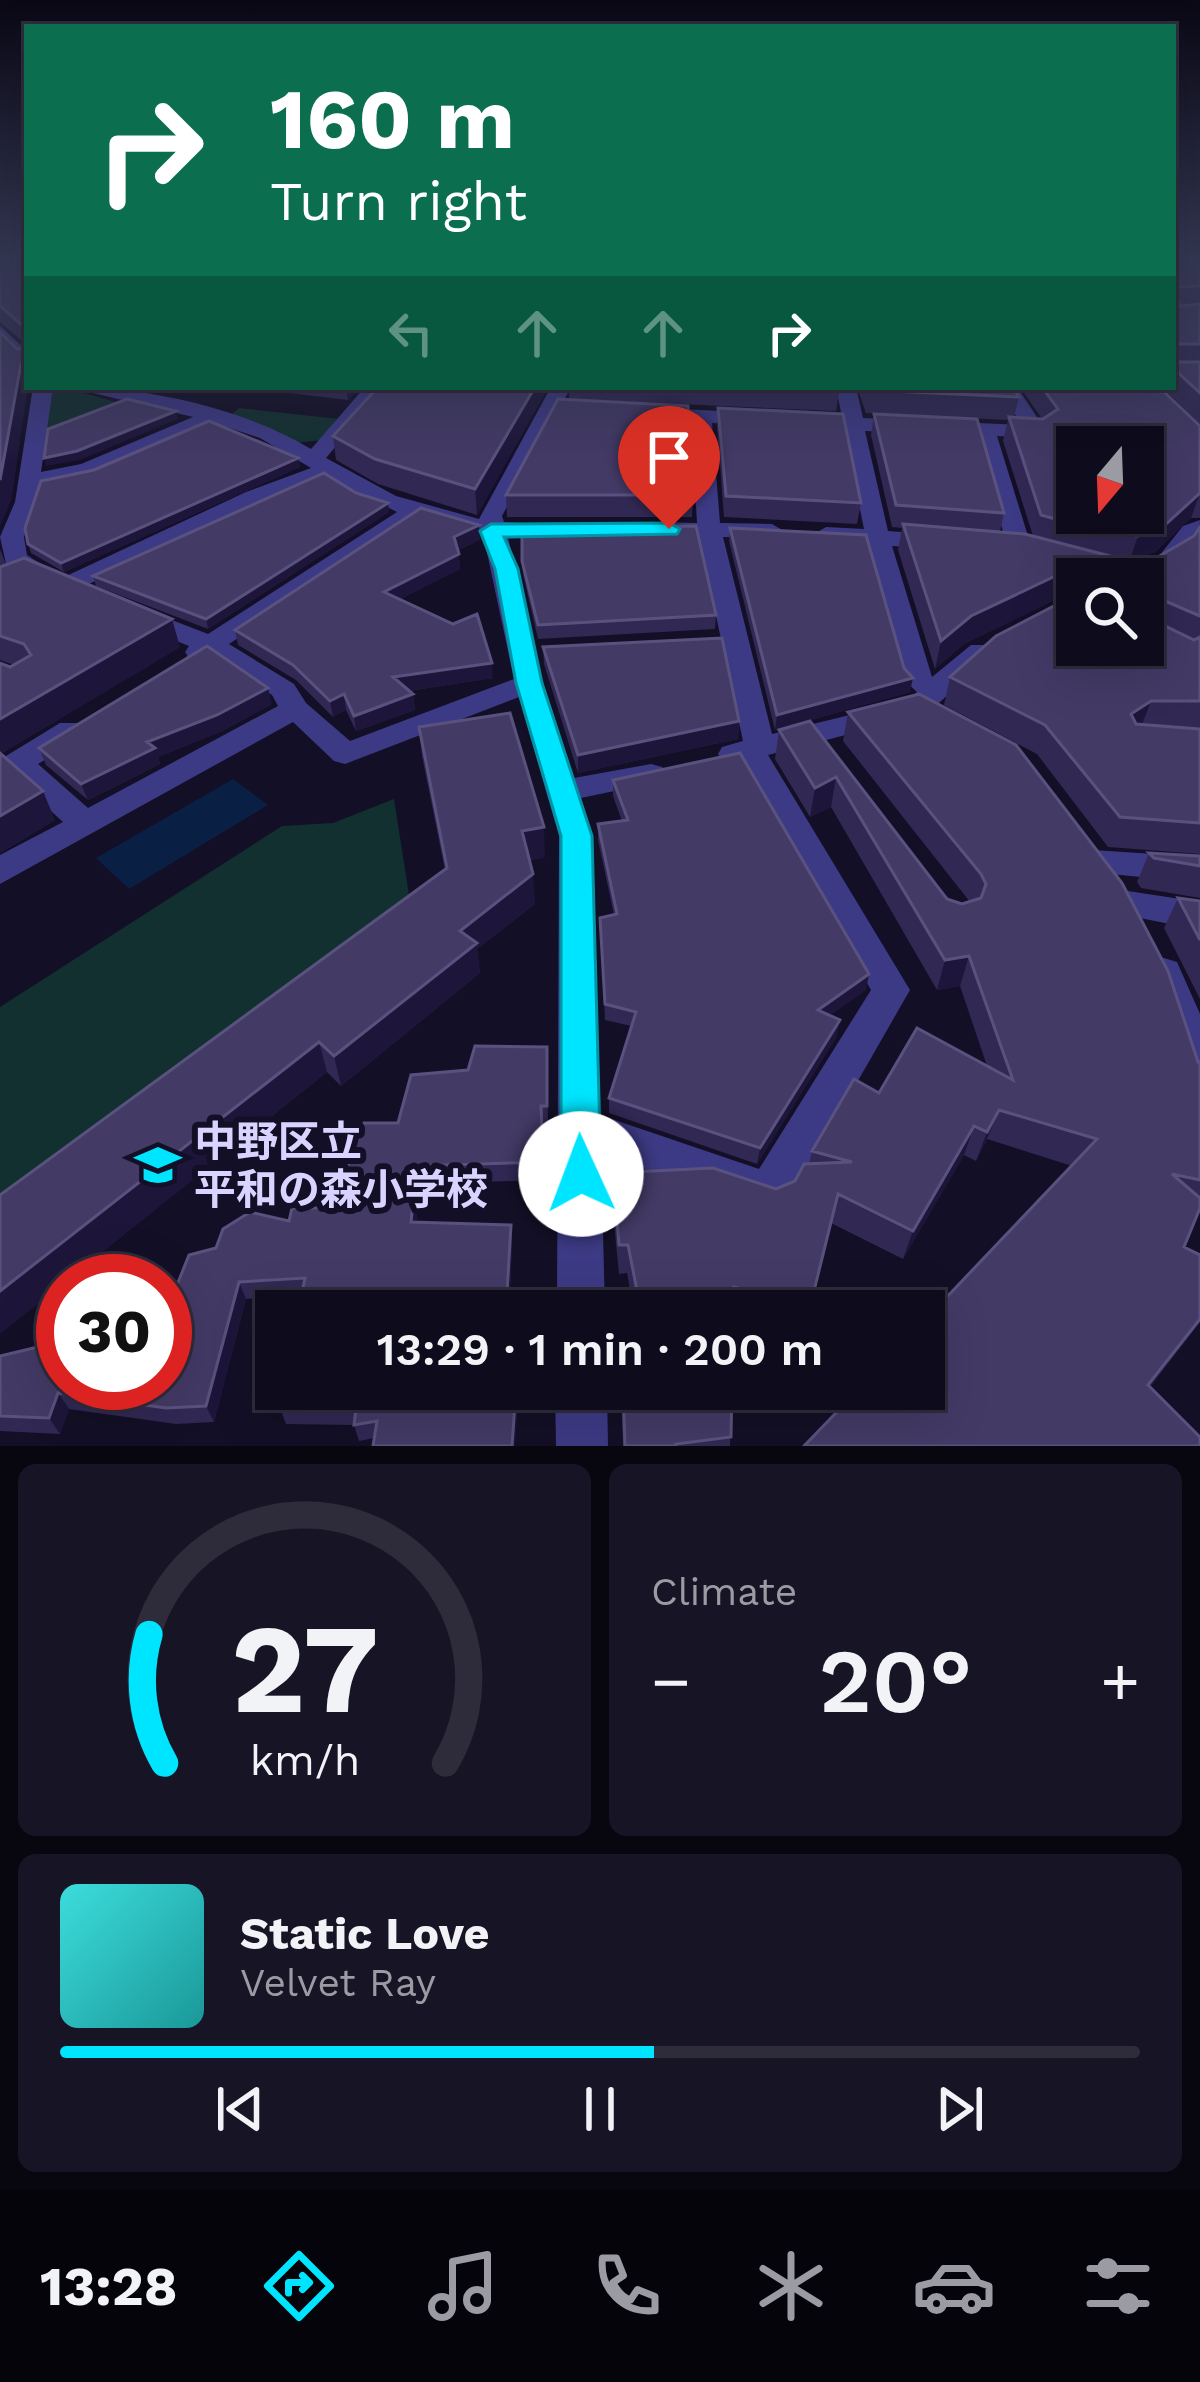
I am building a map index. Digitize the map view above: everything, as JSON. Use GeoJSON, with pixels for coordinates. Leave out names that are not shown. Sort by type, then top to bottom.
{"type":"FeatureCollection","features":[{"type":"Feature","properties":{"kind":"street"},"geometry":{"type":"LineString","coordinates":[[0,331],[24,359]]}},
{"type":"Feature","properties":{"kind":"street"},"geometry":{"type":"LineString","coordinates":[[43,390],[29,476],[11,537],[15,560],[63,587],[211,645],[284,690],[294,710],[345,754],[532,662]]}},
{"type":"Feature","properties":{"kind":"street"},"geometry":{"type":"LineString","coordinates":[[91,390],[270,435],[319,465],[415,511],[491,531],[598,531]]}},
{"type":"Feature","properties":{"kind":"street"},"geometry":{"type":"LineString","coordinates":[[63,587],[319,465],[373,390]]}},
{"type":"Feature","properties":{"kind":"street"},"geometry":{"type":"LineString","coordinates":[[847,390],[877,537],[926,700],[959,731]]}},
{"type":"Feature","properties":{"kind":"street"},"geometry":{"type":"LineString","coordinates":[[615,412],[1037,432],[1009,390]]}},
{"type":"Feature","properties":{"kind":"street"},"geometry":{"type":"LineString","coordinates":[[561,402],[490,516],[576,836],[581,1290]]}},
{"type":"Feature","properties":{"kind":"street"},"geometry":{"type":"LineString","coordinates":[[580,1128],[769,1193],[891,990],[755,748],[721,641],[701,416]]}},
{"type":"Feature","properties":{"kind":"street"},"geometry":{"type":"LineString","coordinates":[[0,478],[87,470],[211,417]]}},
{"type":"Feature","properties":{"kind":"street"},"geometry":{"type":"LineString","coordinates":[[643,530],[709,528],[1008,549],[986,430]]}},
{"type":"Feature","properties":{"kind":"street"},"geometry":{"type":"LineString","coordinates":[[172,669],[415,511]]}},
{"type":"Feature","properties":{"kind":"street"},"geometry":{"type":"LineString","coordinates":[[1164,562],[1200,527]]}},
{"type":"Feature","properties":{"kind":"street"},"geometry":{"type":"LineString","coordinates":[[0,588],[34,569]]}},
{"type":"Feature","properties":{"kind":"street"},"geometry":{"type":"LineString","coordinates":[[563,791],[815,734],[926,700],[976,654],[1012,633]]}},
{"type":"Feature","properties":{"kind":"street"},"geometry":{"type":"LineString","coordinates":[[0,871],[294,710]]}},
{"type":"Feature","properties":{"kind":"street"},"geometry":{"type":"LineString","coordinates":[[86,824],[17,763],[95,716]]}},
{"type":"Feature","properties":{"kind":"street"},"geometry":{"type":"LineString","coordinates":[[815,734],[843,770]]}},
{"type":"Feature","properties":{"kind":"street"},"geometry":{"type":"LineString","coordinates":[[1069,830],[1128,904],[1177,999],[1200,1062]]}},
{"type":"Feature","properties":{"kind":"street"},"geometry":{"type":"LineString","coordinates":[[1093,862],[1200,870]]}},
{"type":"Feature","properties":{"kind":"street"},"geometry":{"type":"LineString","coordinates":[[1128,904],[1200,916]]}},
{"type":"Feature","properties":{"kind":"street"},"geometry":{"type":"LineString","coordinates":[[581,1410],[581,1446]]}},
{"type":"Feature","properties":{"kind":"green space"},"geometry":{"type":"Polygon","coordinates":[[[48,390],[74,390],[126,405],[43,436],[48,390]]]}},
{"type":"Feature","properties":{"kind":"green space"},"geometry":{"type":"Polygon","coordinates":[[[239,408],[340,419],[323,440],[295,443],[279,432],[231,415],[239,408]]]}},
{"type":"Feature","properties":{"kind":"green space"},"geometry":{"type":"Polygon","coordinates":[[[394,799],[412,914],[0,1219],[0,1007],[282,826],[333,823],[394,799]]]}},
{"type":"Feature","properties":{"kind":"water"},"geometry":{"type":"Polygon","coordinates":[[[233,779],[268,805],[129,889],[96,858],[233,779]]]}},
{"type":"Feature","properties":{"kind":"building"},"geometry":{"type":"Polygon","coordinates":[[[24,327],[24,360],[0,480],[0,332],[23,349],[24,327]]]}},
{"type":"Feature","properties":{"kind":"building"},"geometry":{"type":"Polygon","coordinates":[[[1176,327],[1200,327],[1200,344],[1177,344],[1177,362],[1200,362],[1200,393],[1176,371],[1176,327]]]}},
{"type":"Feature","properties":{"kind":"building"},"geometry":{"type":"Polygon","coordinates":[[[375,390],[533,390],[475,489],[375,459],[333,436],[375,390]]]}},
{"type":"Feature","properties":{"kind":"building"},"geometry":{"type":"Polygon","coordinates":[[[869,390],[1015,390],[1019,397],[869,390]]]}},
{"type":"Feature","properties":{"kind":"building"},"geometry":{"type":"Polygon","coordinates":[[[1044,390],[1162,390],[1200,426],[1200,493],[1164,526],[1164,426],[1056,426],[1056,519],[1041,515],[1009,417],[1043,419],[1058,409],[1044,390]]]}},
{"type":"Feature","properties":{"kind":"building"},"geometry":{"type":"Polygon","coordinates":[[[127,399],[176,411],[77,451],[44,458],[48,429],[127,399]]]}},
{"type":"Feature","properties":{"kind":"building"},"geometry":{"type":"Polygon","coordinates":[[[558,399],[688,406],[693,495],[506,495],[558,399]]]}},
{"type":"Feature","properties":{"kind":"building"},"geometry":{"type":"Polygon","coordinates":[[[718,408],[843,414],[861,503],[726,496],[718,408]]]}},
{"type":"Feature","properties":{"kind":"building"},"geometry":{"type":"Polygon","coordinates":[[[874,414],[977,419],[1004,513],[896,505],[874,414]]]}},
{"type":"Feature","properties":{"kind":"building"},"geometry":{"type":"Polygon","coordinates":[[[209,421],[298,458],[61,563],[28,544],[25,528],[41,481],[94,470],[209,421]]]}},
{"type":"Feature","properties":{"kind":"building"},"geometry":{"type":"Polygon","coordinates":[[[324,473],[356,493],[388,503],[206,619],[93,576],[324,473]]]}},
{"type":"Feature","properties":{"kind":"building"},"geometry":{"type":"Polygon","coordinates":[[[421,508],[479,525],[454,537],[459,554],[384,592],[453,624],[477,614],[492,663],[393,677],[413,694],[354,716],[344,694],[330,701],[293,665],[235,630],[421,508]]]}},
{"type":"Feature","properties":{"kind":"building"},"geometry":{"type":"Polygon","coordinates":[[[903,524],[1025,534],[1123,558],[1056,558],[1056,576],[971,616],[941,641],[903,524]]]}},
{"type":"Feature","properties":{"kind":"building"},"geometry":{"type":"Polygon","coordinates":[[[696,526],[716,615],[538,625],[522,561],[522,529],[696,526]]]}},
{"type":"Feature","properties":{"kind":"building"},"geometry":{"type":"Polygon","coordinates":[[[1200,527],[1200,616],[1164,600],[1164,558],[1156,558],[1194,536],[1200,527]]]}},
{"type":"Feature","properties":{"kind":"building"},"geometry":{"type":"Polygon","coordinates":[[[730,528],[866,535],[904,668],[913,678],[777,715],[730,528]]]}},
{"type":"Feature","properties":{"kind":"building"},"geometry":{"type":"Polygon","coordinates":[[[24,558],[172,619],[0,719],[0,663],[10,667],[31,655],[24,644],[0,636],[0,567],[24,558]]]}},
{"type":"Feature","properties":{"kind":"building"},"geometry":{"type":"Polygon","coordinates":[[[1056,605],[1056,666],[1164,666],[1164,625],[1194,640],[1200,637],[1200,701],[1151,701],[1131,714],[1136,724],[1200,729],[1200,823],[1120,817],[1045,725],[950,677],[996,636],[1056,605]]]}},
{"type":"Feature","properties":{"kind":"building"},"geometry":{"type":"Polygon","coordinates":[[[722,638],[739,721],[578,755],[543,647],[722,638]]]}},
{"type":"Feature","properties":{"kind":"building"},"geometry":{"type":"Polygon","coordinates":[[[207,646],[268,688],[217,715],[147,742],[155,748],[81,784],[39,748],[207,646]]]}},
{"type":"Feature","properties":{"kind":"building"},"geometry":{"type":"Polygon","coordinates":[[[919,694],[1016,745],[1122,883],[1168,971],[1200,1062],[1200,1180],[1172,1174],[1200,1198],[1184,1247],[1200,1255],[1200,1319],[1148,1385],[1200,1437],[1200,1446],[804,1446],[839,1410],[945,1410],[945,1299],[1097,1139],[999,1110],[987,1132],[974,1126],[913,1231],[838,1194],[814,1290],[637,1290],[628,1245],[619,1245],[613,1173],[713,1168],[776,1189],[795,1181],[804,1164],[852,1162],[812,1151],[854,1079],[879,1093],[917,1028],[1013,1080],[969,956],[945,960],[836,777],[815,788],[779,730],[810,721],[947,899],[962,904],[981,898],[986,884],[981,874],[848,712],[919,694]]]}},
{"type":"Feature","properties":{"kind":"building"},"geometry":{"type":"Polygon","coordinates":[[[510,713],[544,827],[522,831],[533,874],[460,931],[477,943],[334,1056],[319,1042],[47,1254],[36,1254],[36,1263],[0,1291],[0,1195],[447,868],[419,727],[510,713]]]}},
{"type":"Feature","properties":{"kind":"building"},"geometry":{"type":"Polygon","coordinates":[[[0,753],[43,791],[0,816],[0,753]]]}},
{"type":"Feature","properties":{"kind":"building"},"geometry":{"type":"Polygon","coordinates":[[[740,753],[869,974],[818,1010],[840,1020],[760,1148],[609,1098],[636,1012],[605,1004],[600,918],[617,914],[598,824],[628,820],[613,780],[740,753]]]}},
{"type":"Feature","properties":{"kind":"building"},"geometry":{"type":"Polygon","coordinates":[[[1149,853],[1200,856],[1200,866],[1154,858],[1149,853]]]}},
{"type":"Feature","properties":{"kind":"building"},"geometry":{"type":"Polygon","coordinates":[[[1178,898],[1200,901],[1200,940],[1178,898]]]}},
{"type":"Feature","properties":{"kind":"building"},"geometry":{"type":"Polygon","coordinates":[[[475,1046],[547,1047],[547,1106],[541,1106],[543,1162],[417,1166],[411,1222],[511,1225],[507,1290],[302,1290],[305,1278],[239,1282],[206,1406],[192,1407],[192,1254],[216,1248],[223,1229],[250,1212],[289,1221],[292,1208],[332,1208],[364,1123],[398,1123],[411,1075],[468,1070],[475,1046]]]}},
{"type":"Feature","properties":{"kind":"building"},"geometry":{"type":"Polygon","coordinates":[[[36,1347],[36,1410],[52,1410],[49,1418],[0,1416],[0,1356],[36,1347]]]}},
{"type":"Feature","properties":{"kind":"building"},"geometry":{"type":"Polygon","coordinates":[[[356,1410],[515,1410],[512,1446],[373,1446],[377,1421],[354,1425],[356,1410]]]}},
{"type":"Feature","properties":{"kind":"building"},"geometry":{"type":"Polygon","coordinates":[[[624,1410],[732,1410],[731,1437],[676,1446],[625,1446],[624,1410]]]}},
{"type":"Feature","properties":{"kind":"place","name":"中野区立 平和の森小学校"},"geometry":{"type":"Point","coordinates":[158,1165]}},
{"type":"Feature","properties":{"kind":"route"},"geometry":{"type":"LineString","coordinates":[[581,1174],[576,1090],[580,880],[576,836],[529,683],[506,569],[491,531],[669,529]]}}]}
